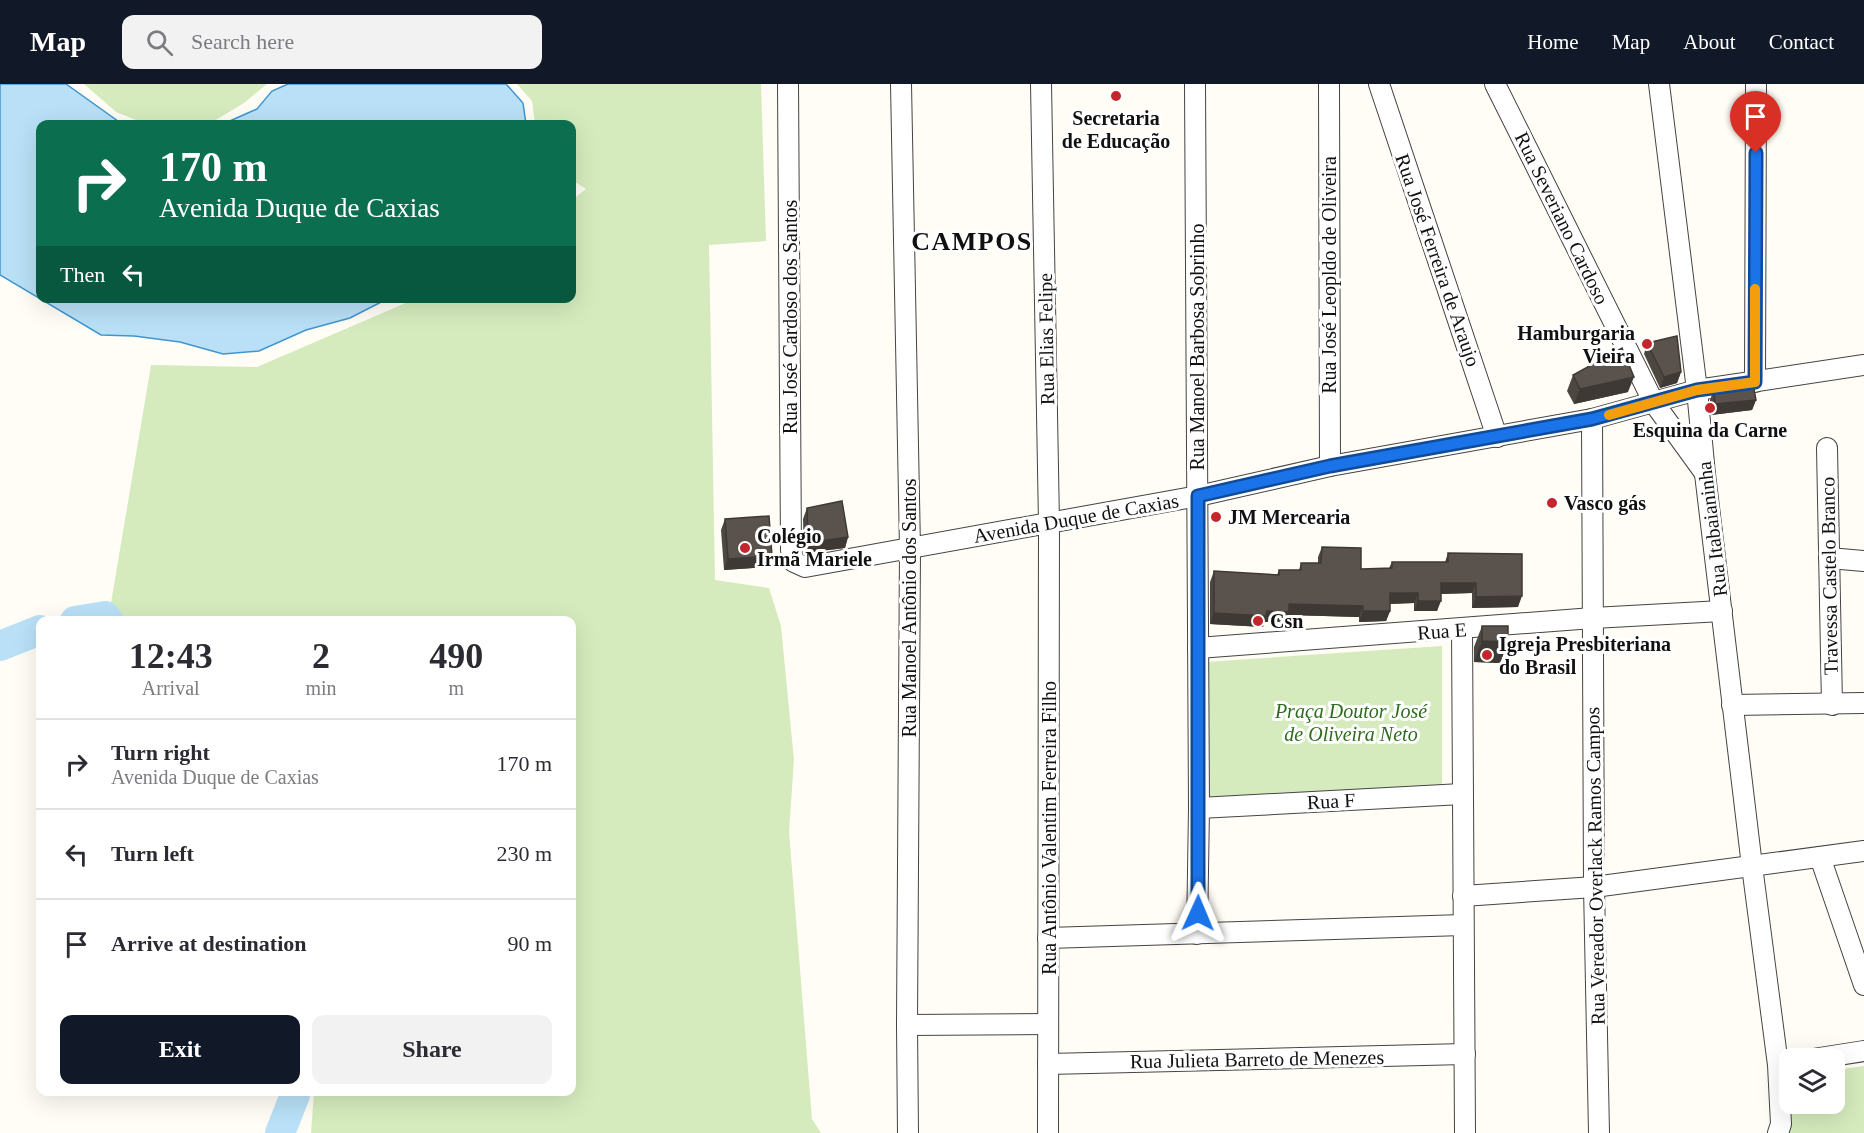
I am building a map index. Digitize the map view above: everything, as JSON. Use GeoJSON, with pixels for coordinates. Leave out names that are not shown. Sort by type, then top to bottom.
{"type":"FeatureCollection","features":[{"type":"Feature","properties":{"kind":"street","name":"Rua José Cardoso dos Santos"},"geometry":{"type":"LineString","coordinates":[[788,84],[791,550]]}},
{"type":"Feature","properties":{"kind":"street","name":"Rua Manoel Antônio dos Santos"},"geometry":{"type":"LineString","coordinates":[[901,84],[910,549],[908,1133]]}},
{"type":"Feature","properties":{"kind":"street","name":"Rua Elias Felipe"},"geometry":{"type":"LineString","coordinates":[[1041,84],[1049,522]]}},
{"type":"Feature","properties":{"kind":"street","name":"Rua Manoel Barbosa Sobrinho"},"geometry":{"type":"LineString","coordinates":[[1195,84],[1199,808],[1197,934]]}},
{"type":"Feature","properties":{"kind":"street","name":"Rua José Leopldo de Oliveira"},"geometry":{"type":"LineString","coordinates":[[1329,84],[1330,466]]}},
{"type":"Feature","properties":{"kind":"street","name":"Rua José Ferreira de Araujo"},"geometry":{"type":"LineString","coordinates":[[1379,84],[1497,437]]}},
{"type":"Feature","properties":{"kind":"street","name":"Rua Severiano Cardoso"},"geometry":{"type":"LineString","coordinates":[[1495,84],[1654,403],[1705,474]]}},
{"type":"Feature","properties":{"kind":"street","name":"Rua Itabaianinha"},"geometry":{"type":"LineString","coordinates":[[1659,84],[1752,866],[1781,1048]]}},
{"type":"Feature","properties":{"kind":"street"},"geometry":{"type":"LineString","coordinates":[[1755,382],[1756,84]]}},
{"type":"Feature","properties":{"kind":"street","name":"Avenida Duque de Caxias"},"geometry":{"type":"LineString","coordinates":[[791,550],[794,562],[805,567],[910,549],[1198,496],[1330,466],[1592,419],[1697,390],[1864,364]]}},
{"type":"Feature","properties":{"kind":"street","name":"Rua Vereador Overlack Ramos Campos"},"geometry":{"type":"LineString","coordinates":[[1592,419],[1594,887],[1599,1133]]}},
{"type":"Feature","properties":{"kind":"street","name":"Travessa Castelo Branco"},"geometry":{"type":"LineString","coordinates":[[1827,448],[1832,705]]}},
{"type":"Feature","properties":{"kind":"street","name":"Rua Antônio Valentim Ferreira Filho"},"geometry":{"type":"LineString","coordinates":[[1048,1133],[1049,522]]}},
{"type":"Feature","properties":{"kind":"street"},"geometry":{"type":"LineString","coordinates":[[1829,558],[1864,561]]}},
{"type":"Feature","properties":{"kind":"street","name":"Rua E"},"geometry":{"type":"LineString","coordinates":[[1198,648],[1593,618],[1722,611]]}},
{"type":"Feature","properties":{"kind":"street"},"geometry":{"type":"LineString","coordinates":[[1462,629],[1465,1133]]}},
{"type":"Feature","properties":{"kind":"street"},"geometry":{"type":"LineString","coordinates":[[1732,705],[1864,703]]}},
{"type":"Feature","properties":{"kind":"street","name":"Rua F"},"geometry":{"type":"LineString","coordinates":[[1199,808],[1462,795]]}},
{"type":"Feature","properties":{"kind":"street"},"geometry":{"type":"LineString","coordinates":[[1463,896],[1594,887],[1864,851]]}},
{"type":"Feature","properties":{"kind":"street"},"geometry":{"type":"LineString","coordinates":[[1820,856],[1864,985]]}},
{"type":"Feature","properties":{"kind":"street"},"geometry":{"type":"LineString","coordinates":[[1048,938],[1463,925]]}},
{"type":"Feature","properties":{"kind":"street"},"geometry":{"type":"LineString","coordinates":[[907,1025],[1048,1024]]}},
{"type":"Feature","properties":{"kind":"street"},"geometry":{"type":"LineString","coordinates":[[1845,1054],[1864,1051]]}},
{"type":"Feature","properties":{"kind":"street","name":"Rua Julieta Barreto de Menezes"},"geometry":{"type":"LineString","coordinates":[[1048,1064],[1465,1054]]}},
{"type":"Feature","properties":{"kind":"street","name":"Rua Itabaianinha"},"geometry":{"type":"LineString","coordinates":[[1778,1133],[1782,1114]]}},
{"type":"Feature","properties":{"kind":"green space"},"geometry":{"type":"Polygon","coordinates":[[[84,84],[267,84],[244,103],[216,120],[136,120],[116,112],[84,84]]]}},
{"type":"Feature","properties":{"kind":"green space"},"geometry":{"type":"Polygon","coordinates":[[[517,84],[761,84],[766,241],[709,245],[715,580],[769,588],[781,626],[794,760],[789,831],[812,1119],[821,1133],[311,1133],[314,1096],[576,1096],[576,616],[118,616],[111,603],[151,365],[257,367],[406,303],[576,303],[576,197],[586,189],[576,183],[576,120],[534,120],[532,101],[517,84]]]}},
{"type":"Feature","properties":{"kind":"green space","name":"Praça Doutor José de Oliveira Neto"},"geometry":{"type":"Polygon","coordinates":[[[1442,646],[1442,790],[1207,797],[1205,662],[1442,646]]]}},
{"type":"Feature","properties":{"kind":"green space"},"geometry":{"type":"Polygon","coordinates":[[[1864,1066],[1864,1133],[1789,1133],[1791,1114],[1845,1114],[1845,1069],[1864,1066]]]}},
{"type":"Feature","properties":{"kind":"water"},"geometry":{"type":"Polygon","coordinates":[[[0,84],[66,84],[116,120],[36,120],[36,296],[0,275],[0,84]]]}},
{"type":"Feature","properties":{"kind":"water"},"geometry":{"type":"Polygon","coordinates":[[[288,84],[506,84],[523,103],[525,120],[232,120],[257,109],[272,91],[288,84]]]}},
{"type":"Feature","properties":{"kind":"water"},"geometry":{"type":"Polygon","coordinates":[[[47,303],[379,303],[350,318],[306,330],[259,351],[223,354],[180,342],[134,336],[101,335],[47,303]]]}},
{"type":"Feature","properties":{"kind":"building"},"geometry":{"type":"Polygon","coordinates":[[[1677,336],[1681,372],[1664,377],[1647,343],[1677,336]]]}},
{"type":"Feature","properties":{"kind":"building"},"geometry":{"type":"Polygon","coordinates":[[[1622,348],[1634,377],[1580,389],[1573,375],[1622,348]]]}},
{"type":"Feature","properties":{"kind":"building"},"geometry":{"type":"Polygon","coordinates":[[[1753,384],[1756,400],[1715,404],[1714,389],[1753,384]]]}},
{"type":"Feature","properties":{"kind":"building"},"geometry":{"type":"Polygon","coordinates":[[[842,501],[848,537],[808,543],[807,508],[842,501]]]}},
{"type":"Feature","properties":{"kind":"building","name":"Colégio Irmã Mariele"},"geometry":{"type":"Polygon","coordinates":[[[769,516],[772,556],[728,559],[725,519],[769,516]]]}},
{"type":"Feature","properties":{"kind":"building"},"geometry":{"type":"Polygon","coordinates":[[[1322,547],[1361,548],[1361,569],[1392,568],[1392,562],[1448,562],[1448,553],[1522,554],[1522,596],[1476,597],[1476,583],[1441,583],[1441,601],[1418,601],[1418,593],[1390,593],[1390,611],[1363,611],[1363,606],[1289,604],[1289,612],[1267,611],[1266,616],[1214,613],[1214,571],[1279,575],[1279,570],[1301,570],[1301,563],[1321,563],[1322,547]]]}},
{"type":"Feature","properties":{"kind":"building"},"geometry":{"type":"Polygon","coordinates":[[[1482,626],[1508,626],[1508,642],[1482,641],[1482,626]]]}},
{"type":"Feature","properties":{"kind":"waterway"},"geometry":{"type":"LineString","coordinates":[[0,646],[36,632]]}},
{"type":"Feature","properties":{"kind":"waterway"},"geometry":{"type":"LineString","coordinates":[[280,1133],[295,1096]]}},
{"type":"Feature","properties":{"kind":"slow traffic"},"geometry":{"type":"LineString","coordinates":[[1609,415],[1697,390],[1755,382],[1755,289]]}},
{"type":"Feature","properties":{"kind":"place","name":"Secretaria de Educação"},"geometry":{"type":"Point","coordinates":[1116,96]}},
{"type":"Feature","properties":{"kind":"place","name":"Hamburgaria Vieira"},"geometry":{"type":"Point","coordinates":[1647,344]}},
{"type":"Feature","properties":{"kind":"place","name":"Esquina da Carne"},"geometry":{"type":"Point","coordinates":[1710,408]}},
{"type":"Feature","properties":{"kind":"place","name":"Vasco gás"},"geometry":{"type":"Point","coordinates":[1552,503]}},
{"type":"Feature","properties":{"kind":"place","name":"JM Mercearia"},"geometry":{"type":"Point","coordinates":[1216,517]}},
{"type":"Feature","properties":{"kind":"place","name":"Colégio Irmã Mariele"},"geometry":{"type":"Point","coordinates":[745,548]}},
{"type":"Feature","properties":{"kind":"place","name":"Csn"},"geometry":{"type":"Point","coordinates":[1258,621]}},
{"type":"Feature","properties":{"kind":"place","name":"Igreja Presbiteriana do Brasil"},"geometry":{"type":"Point","coordinates":[1487,655]}},
{"type":"Feature","properties":{"kind":"district","name":"CAMPOS"},"geometry":{"type":"Point","coordinates":[972,241]}},
{"type":"Feature","properties":{"kind":"route"},"geometry":{"type":"LineString","coordinates":[[1198,913],[1198,496],[1330,466],[1592,419],[1697,390],[1755,382],[1756,153]]}}]}
